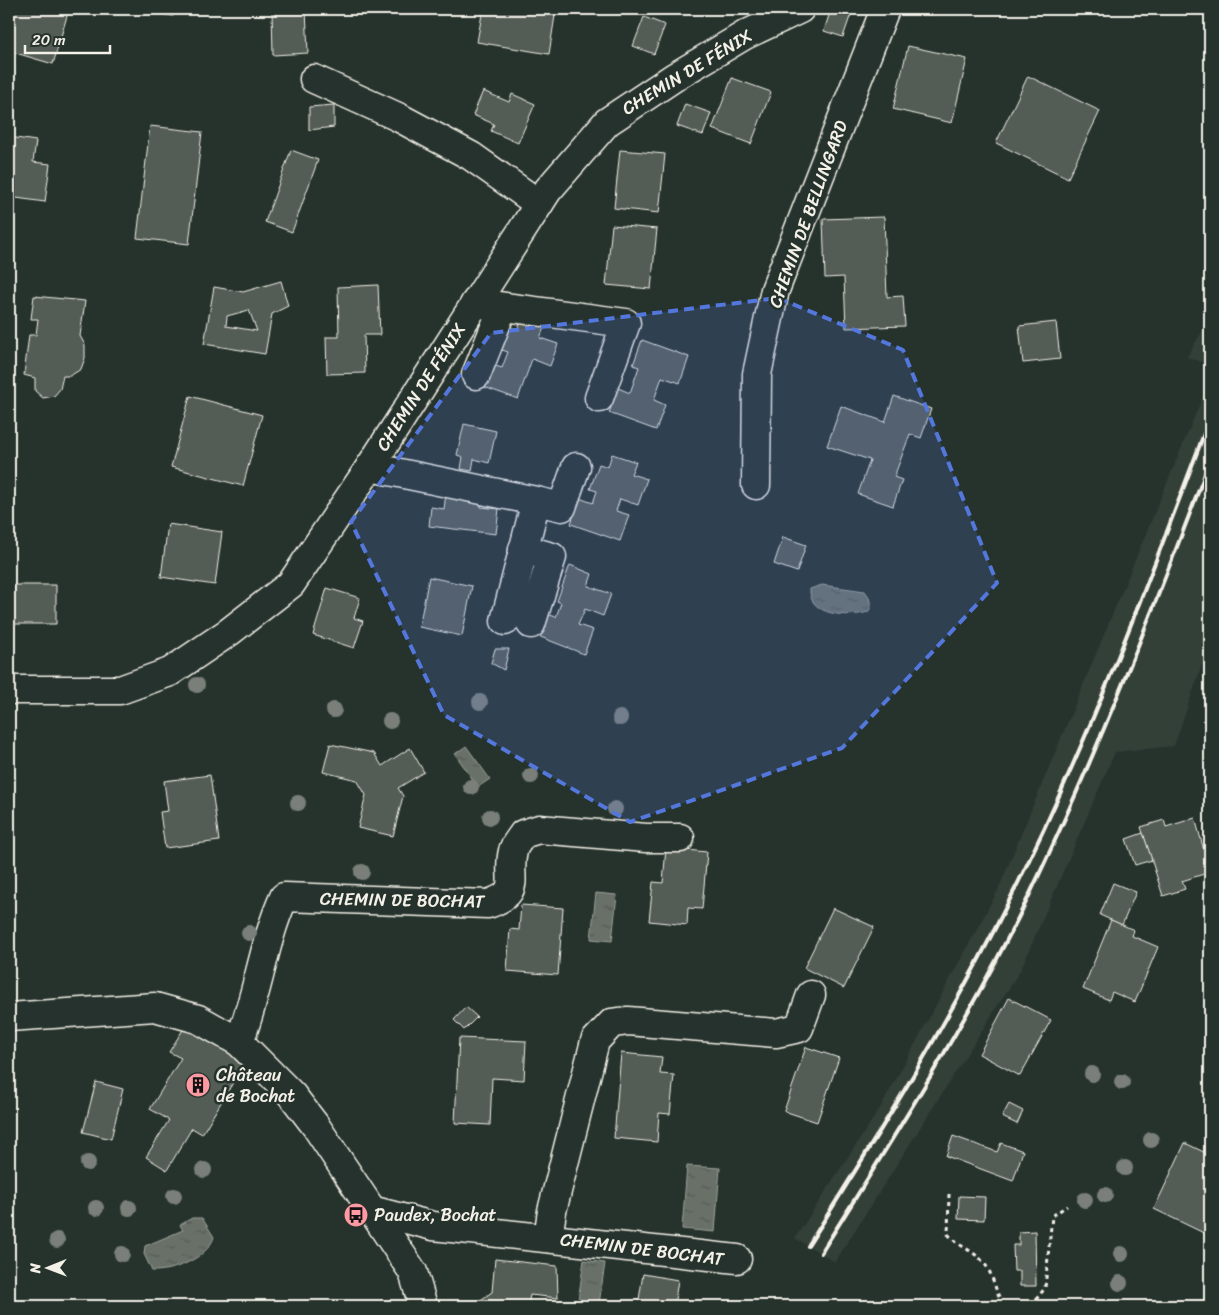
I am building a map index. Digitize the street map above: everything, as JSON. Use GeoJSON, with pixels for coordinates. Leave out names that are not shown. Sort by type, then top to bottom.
{"type":"FeatureCollection","features":[{"type":"Feature","properties":{"kind":"street","name":"CHEMIN DE FÉNIX"},"geometry":{"type":"LineString","coordinates":[[9,690],[120,690],[170,672],[229,632],[291,584],[370,467],[548,190],[607,122],[676,76],[746,35],[800,9]]}},
{"type":"Feature","properties":{"kind":"street","name":"CHEMIN DE BELLINGARD"},"geometry":{"type":"LineString","coordinates":[[756,485],[757,374],[775,290],[885,9]]}},
{"type":"Feature","properties":{"kind":"street"},"geometry":{"type":"LineString","coordinates":[[314,79],[398,118],[471,156],[539,204]]}},
{"type":"Feature","properties":{"kind":"street"},"geometry":{"type":"LineString","coordinates":[[475,303],[626,323],[599,398]]}},
{"type":"Feature","properties":{"kind":"street"},"geometry":{"type":"LineString","coordinates":[[476,375],[503,307]]}},
{"type":"Feature","properties":{"kind":"street"},"geometry":{"type":"LineString","coordinates":[[370,467],[562,507],[576,467]]}},
{"type":"Feature","properties":{"kind":"street"},"geometry":{"type":"LineString","coordinates":[[505,620],[536,501]]}},
{"type":"Feature","properties":{"kind":"street"},"geometry":{"type":"LineString","coordinates":[[523,549],[552,557],[531,624]]}},
{"type":"Feature","properties":{"kind":"street","name":"CHEMIN DE BOCHAT"},"geometry":{"type":"LineString","coordinates":[[239,1042],[248,1019],[275,918],[284,897],[488,904],[504,899],[511,887],[513,850],[523,834],[539,830],[646,838],[680,838]]}},
{"type":"Feature","properties":{"kind":"street","name":"CHEMIN DE BOCHAT"},"geometry":{"type":"LineString","coordinates":[[548,1238],[552,1211],[595,1041],[612,1023],[628,1021],[776,1033],[798,1028],[811,995]]}},
{"type":"Feature","properties":{"kind":"street"},"geometry":{"type":"LineString","coordinates":[[9,1017],[155,1007],[198,1019],[239,1042],[292,1095],[315,1125],[413,1272],[423,1306]]}},
{"type":"Feature","properties":{"kind":"street","name":"CHEMIN DE BOCHAT"},"geometry":{"type":"LineString","coordinates":[[371,1210],[433,1226],[737,1260]]}},
{"type":"Feature","properties":{"kind":"path"},"geometry":{"type":"LineString","coordinates":[[949,1194],[948,1234],[955,1244],[975,1253],[986,1264],[1004,1306]]}},
{"type":"Feature","properties":{"kind":"path"},"geometry":{"type":"LineString","coordinates":[[1031,1306],[1045,1288],[1052,1216],[1067,1206]]}},
{"type":"Feature","properties":{"kind":"highlighted area"},"geometry":{"type":"Polygon","coordinates":[[[778,298],[903,350],[997,583],[842,748],[630,822],[444,715],[351,522],[491,333],[778,298]]]}},
{"type":"Feature","properties":{"kind":"shaded area"},"geometry":{"type":"Polygon","coordinates":[[[1210,318],[1210,365],[1187,357],[1210,318]]]}},
{"type":"Feature","properties":{"kind":"shaded area"},"geometry":{"type":"Polygon","coordinates":[[[1210,379],[1210,642],[1174,746],[1115,752],[1021,969],[835,1262],[795,1238],[882,1105],[998,890],[1210,379]]]}},
{"type":"Feature","properties":{"kind":"water"},"geometry":{"type":"Polygon","coordinates":[[[822,585],[865,591],[869,597],[871,607],[868,612],[851,615],[822,610],[811,598],[810,589],[822,585]]]}},
{"type":"Feature","properties":{"kind":"water"},"geometry":{"type":"Polygon","coordinates":[[[466,746],[490,779],[478,787],[455,754],[466,746]]]}},
{"type":"Feature","properties":{"kind":"water"},"geometry":{"type":"Polygon","coordinates":[[[596,893],[617,895],[612,941],[591,939],[596,893]]]}},
{"type":"Feature","properties":{"kind":"water"},"geometry":{"type":"Polygon","coordinates":[[[687,1166],[720,1168],[715,1232],[682,1229],[687,1166]]]}},
{"type":"Feature","properties":{"kind":"water"},"geometry":{"type":"Polygon","coordinates":[[[192,1218],[202,1218],[214,1237],[210,1245],[205,1251],[188,1262],[169,1269],[152,1271],[144,1254],[145,1246],[183,1230],[180,1225],[192,1218]]]}},
{"type":"Feature","properties":{"kind":"water"},"geometry":{"type":"Polygon","coordinates":[[[584,1260],[605,1263],[599,1304],[578,1301],[584,1260]]]}},
{"type":"Feature","properties":{"kind":"building"},"geometry":{"type":"Polygon","coordinates":[[[13,9],[69,9],[53,64],[9,51],[9,22],[13,9]]]}},
{"type":"Feature","properties":{"kind":"building"},"geometry":{"type":"Polygon","coordinates":[[[128,9],[175,9],[173,16],[128,9]]]}},
{"type":"Feature","properties":{"kind":"building"},"geometry":{"type":"Polygon","coordinates":[[[306,9],[308,53],[273,55],[272,11],[306,9]]]}},
{"type":"Feature","properties":{"kind":"building"},"geometry":{"type":"Polygon","coordinates":[[[483,9],[556,9],[549,54],[477,42],[483,9]]]}},
{"type":"Feature","properties":{"kind":"building"},"geometry":{"type":"Polygon","coordinates":[[[831,9],[852,11],[843,37],[824,31],[831,9]]]}},
{"type":"Feature","properties":{"kind":"building"},"geometry":{"type":"Polygon","coordinates":[[[909,9],[932,9],[930,15],[909,9]]]}},
{"type":"Feature","properties":{"kind":"building"},"geometry":{"type":"Polygon","coordinates":[[[644,17],[665,25],[654,54],[633,46],[644,17]]]}},
{"type":"Feature","properties":{"kind":"building"},"geometry":{"type":"Polygon","coordinates":[[[908,46],[967,59],[952,123],[893,109],[908,46]]]}},
{"type":"Feature","properties":{"kind":"building"},"geometry":{"type":"Polygon","coordinates":[[[1028,76],[1100,111],[1068,178],[996,143],[1028,76]]]}},
{"type":"Feature","properties":{"kind":"building"},"geometry":{"type":"Polygon","coordinates":[[[732,78],[771,92],[751,144],[712,129],[732,78]]]}},
{"type":"Feature","properties":{"kind":"building"},"geometry":{"type":"Polygon","coordinates":[[[483,91],[509,102],[512,94],[535,104],[518,143],[491,131],[494,124],[473,115],[483,91]]]}},
{"type":"Feature","properties":{"kind":"building"},"geometry":{"type":"Polygon","coordinates":[[[685,104],[711,113],[703,135],[677,126],[685,104]]]}},
{"type":"Feature","properties":{"kind":"building"},"geometry":{"type":"Polygon","coordinates":[[[334,105],[334,127],[309,130],[309,107],[334,105]]]}},
{"type":"Feature","properties":{"kind":"building"},"geometry":{"type":"Polygon","coordinates":[[[150,126],[202,132],[189,244],[137,238],[150,126]]]}},
{"type":"Feature","properties":{"kind":"building"},"geometry":{"type":"Polygon","coordinates":[[[9,137],[36,141],[33,162],[50,164],[45,202],[9,197],[9,137]]]}},
{"type":"Feature","properties":{"kind":"building"},"geometry":{"type":"Polygon","coordinates":[[[291,150],[318,160],[292,232],[265,222],[291,150]]]}},
{"type":"Feature","properties":{"kind":"building"},"geometry":{"type":"Polygon","coordinates":[[[620,150],[665,154],[659,213],[614,208],[620,150]]]}},
{"type":"Feature","properties":{"kind":"building"},"geometry":{"type":"Polygon","coordinates":[[[884,217],[887,297],[903,296],[905,326],[846,328],[844,277],[825,278],[823,219],[884,217]]]}},
{"type":"Feature","properties":{"kind":"building"},"geometry":{"type":"Polygon","coordinates":[[[612,225],[657,229],[651,289],[606,285],[612,225]]]}},
{"type":"Feature","properties":{"kind":"building"},"geometry":{"type":"Polygon","coordinates":[[[281,281],[288,306],[272,314],[265,354],[204,344],[214,287],[243,292],[281,281]],[[249,310],[227,316],[226,326],[257,331],[249,310]]]}},
{"type":"Feature","properties":{"kind":"building"},"geometry":{"type":"Polygon","coordinates":[[[378,285],[380,335],[364,335],[365,373],[327,374],[326,337],[339,337],[338,287],[378,285]]]}},
{"type":"Feature","properties":{"kind":"building"},"geometry":{"type":"Polygon","coordinates":[[[34,296],[85,301],[80,336],[85,345],[85,358],[81,369],[70,376],[63,376],[60,389],[54,396],[43,398],[35,391],[35,378],[24,375],[29,335],[36,335],[38,319],[31,319],[34,296]]]}},
{"type":"Feature","properties":{"kind":"building"},"geometry":{"type":"Polygon","coordinates":[[[522,317],[545,325],[540,338],[558,344],[550,366],[532,359],[518,399],[484,387],[492,365],[502,368],[508,352],[502,350],[510,327],[518,330],[522,317]]]}},
{"type":"Feature","properties":{"kind":"building"},"geometry":{"type":"Polygon","coordinates":[[[1056,322],[1060,359],[1023,363],[1019,326],[1056,322]]]}},
{"type":"Feature","properties":{"kind":"building"},"geometry":{"type":"Polygon","coordinates":[[[642,340],[689,357],[680,383],[662,377],[654,400],[665,405],[656,430],[609,413],[618,388],[630,393],[639,367],[633,365],[642,340]]]}},
{"type":"Feature","properties":{"kind":"building"},"geometry":{"type":"Polygon","coordinates":[[[190,396],[262,415],[243,486],[171,467],[190,396]]]}},
{"type":"Feature","properties":{"kind":"building"},"geometry":{"type":"Polygon","coordinates":[[[894,396],[931,409],[921,438],[910,434],[894,477],[902,480],[893,506],[858,494],[870,460],[827,446],[841,406],[885,422],[894,396]]]}},
{"type":"Feature","properties":{"kind":"building"},"geometry":{"type":"Polygon","coordinates":[[[464,424],[496,431],[489,463],[474,459],[472,471],[461,469],[463,457],[457,455],[464,424]]]}},
{"type":"Feature","properties":{"kind":"building"},"geometry":{"type":"Polygon","coordinates":[[[612,454],[636,462],[631,474],[647,479],[638,505],[620,499],[616,511],[629,515],[620,541],[571,524],[579,498],[593,503],[597,491],[590,489],[599,464],[608,467],[612,454]]]}},
{"type":"Feature","properties":{"kind":"building"},"geometry":{"type":"Polygon","coordinates":[[[446,493],[482,497],[481,507],[499,509],[496,534],[429,526],[431,507],[444,509],[446,493]]]}},
{"type":"Feature","properties":{"kind":"building"},"geometry":{"type":"Polygon","coordinates":[[[168,524],[222,532],[215,585],[161,577],[168,524]]]}},
{"type":"Feature","properties":{"kind":"building"},"geometry":{"type":"Polygon","coordinates":[[[783,537],[806,545],[797,572],[774,564],[783,537]]]}},
{"type":"Feature","properties":{"kind":"building"},"geometry":{"type":"Polygon","coordinates":[[[570,565],[592,574],[588,586],[611,594],[603,616],[585,609],[578,625],[593,630],[584,654],[538,636],[547,614],[556,617],[561,603],[557,601],[570,565]]]}},
{"type":"Feature","properties":{"kind":"building"},"geometry":{"type":"Polygon","coordinates":[[[429,577],[472,586],[462,636],[419,627],[429,577]]]}},
{"type":"Feature","properties":{"kind":"building"},"geometry":{"type":"Polygon","coordinates":[[[13,585],[56,585],[56,624],[14,624],[13,585]]]}},
{"type":"Feature","properties":{"kind":"building"},"geometry":{"type":"Polygon","coordinates":[[[327,588],[360,598],[354,618],[363,621],[354,648],[313,635],[327,588]]]}},
{"type":"Feature","properties":{"kind":"building"},"geometry":{"type":"Polygon","coordinates":[[[495,649],[509,649],[504,670],[491,663],[495,649]]]}},
{"type":"Feature","properties":{"kind":"building"},"geometry":{"type":"Polygon","coordinates":[[[330,744],[374,753],[382,766],[410,748],[424,772],[398,788],[403,796],[393,836],[358,828],[366,795],[357,780],[323,772],[330,744]]]}},
{"type":"Feature","properties":{"kind":"building"},"geometry":{"type":"Polygon","coordinates":[[[210,775],[219,841],[165,848],[160,812],[168,811],[164,781],[210,775]]]}},
{"type":"Feature","properties":{"kind":"building"},"geometry":{"type":"Polygon","coordinates":[[[1195,818],[1210,872],[1182,881],[1185,889],[1163,896],[1141,827],[1164,820],[1166,827],[1195,818]]]}},
{"type":"Feature","properties":{"kind":"building"},"geometry":{"type":"Polygon","coordinates":[[[1143,833],[1152,860],[1135,865],[1126,839],[1143,833]]]}},
{"type":"Feature","properties":{"kind":"building"},"geometry":{"type":"Polygon","coordinates":[[[666,848],[707,852],[702,909],[688,908],[687,925],[649,921],[653,882],[663,883],[666,848]]]}},
{"type":"Feature","properties":{"kind":"building"},"geometry":{"type":"Polygon","coordinates":[[[1113,883],[1136,892],[1122,925],[1100,915],[1113,883]]]}},
{"type":"Feature","properties":{"kind":"building"},"geometry":{"type":"Polygon","coordinates":[[[521,905],[563,908],[558,975],[507,971],[510,929],[519,930],[521,905]]]}},
{"type":"Feature","properties":{"kind":"building"},"geometry":{"type":"Polygon","coordinates":[[[833,908],[874,927],[844,988],[804,968],[833,908]]]}},
{"type":"Feature","properties":{"kind":"building"},"geometry":{"type":"Polygon","coordinates":[[[1111,920],[1134,930],[1132,936],[1158,947],[1135,1002],[1112,992],[1109,1000],[1083,989],[1111,920]]]}},
{"type":"Feature","properties":{"kind":"building"},"geometry":{"type":"Polygon","coordinates":[[[1009,998],[1051,1020],[1020,1076],[979,1054],[1009,998]]]}},
{"type":"Feature","properties":{"kind":"building"},"geometry":{"type":"Polygon","coordinates":[[[466,1007],[477,1017],[464,1030],[454,1020],[466,1007]]]}},
{"type":"Feature","properties":{"kind":"building","name":"Château de Bochat"},"geometry":{"type":"Polygon","coordinates":[[[186,1025],[246,1061],[202,1134],[192,1128],[167,1170],[146,1157],[169,1120],[150,1109],[181,1058],[169,1052],[186,1025]]]}},
{"type":"Feature","properties":{"kind":"building"},"geometry":{"type":"Polygon","coordinates":[[[459,1038],[526,1041],[524,1080],[492,1078],[490,1125],[455,1123],[459,1038]]]}},
{"type":"Feature","properties":{"kind":"building"},"geometry":{"type":"Polygon","coordinates":[[[806,1047],[839,1058],[817,1122],[784,1111],[806,1047]]]}},
{"type":"Feature","properties":{"kind":"building"},"geometry":{"type":"Polygon","coordinates":[[[621,1053],[662,1057],[660,1074],[674,1075],[670,1114],[659,1113],[657,1142],[614,1138],[621,1053]]]}},
{"type":"Feature","properties":{"kind":"building"},"geometry":{"type":"Polygon","coordinates":[[[96,1082],[123,1089],[111,1139],[83,1132],[96,1082]]]}},
{"type":"Feature","properties":{"kind":"building"},"geometry":{"type":"Polygon","coordinates":[[[1009,1104],[1023,1111],[1017,1124],[1002,1117],[1009,1104]]]}},
{"type":"Feature","properties":{"kind":"building"},"geometry":{"type":"Polygon","coordinates":[[[953,1136],[997,1152],[1001,1143],[1023,1151],[1013,1181],[946,1156],[953,1136]]]}},
{"type":"Feature","properties":{"kind":"building"},"geometry":{"type":"Polygon","coordinates":[[[1185,1143],[1210,1155],[1210,1236],[1154,1209],[1185,1143]]]}},
{"type":"Feature","properties":{"kind":"building"},"geometry":{"type":"Polygon","coordinates":[[[959,1196],[985,1197],[984,1220],[958,1219],[959,1196]]]}},
{"type":"Feature","properties":{"kind":"building"},"geometry":{"type":"Polygon","coordinates":[[[1035,1231],[1036,1286],[1020,1286],[1020,1271],[1014,1271],[1013,1245],[1019,1245],[1019,1232],[1035,1231]]]}},
{"type":"Feature","properties":{"kind":"building"},"geometry":{"type":"Polygon","coordinates":[[[495,1259],[557,1266],[558,1298],[530,1295],[528,1306],[472,1306],[492,1292],[495,1259]]]}},
{"type":"Feature","properties":{"kind":"building"},"geometry":{"type":"Polygon","coordinates":[[[643,1274],[678,1280],[674,1306],[638,1306],[643,1274]]]}},
{"type":"Feature","properties":{"kind":"railway"},"geometry":{"type":"LineString","coordinates":[[808,1246],[939,1031],[1011,897],[1066,779],[1117,660],[1210,418]]}},
{"type":"Feature","properties":{"kind":"railway"},"geometry":{"type":"LineString","coordinates":[[821,1253],[902,1123],[980,991],[1027,900],[1100,738],[1210,461]]}},
{"type":"Feature","properties":{"kind":"place","name":"Château de Bochat"},"geometry":{"type":"Point","coordinates":[198,1085]}},
{"type":"Feature","properties":{"kind":"place","name":"Paudex, Bochat"},"geometry":{"type":"Point","coordinates":[356,1215]}}]}
